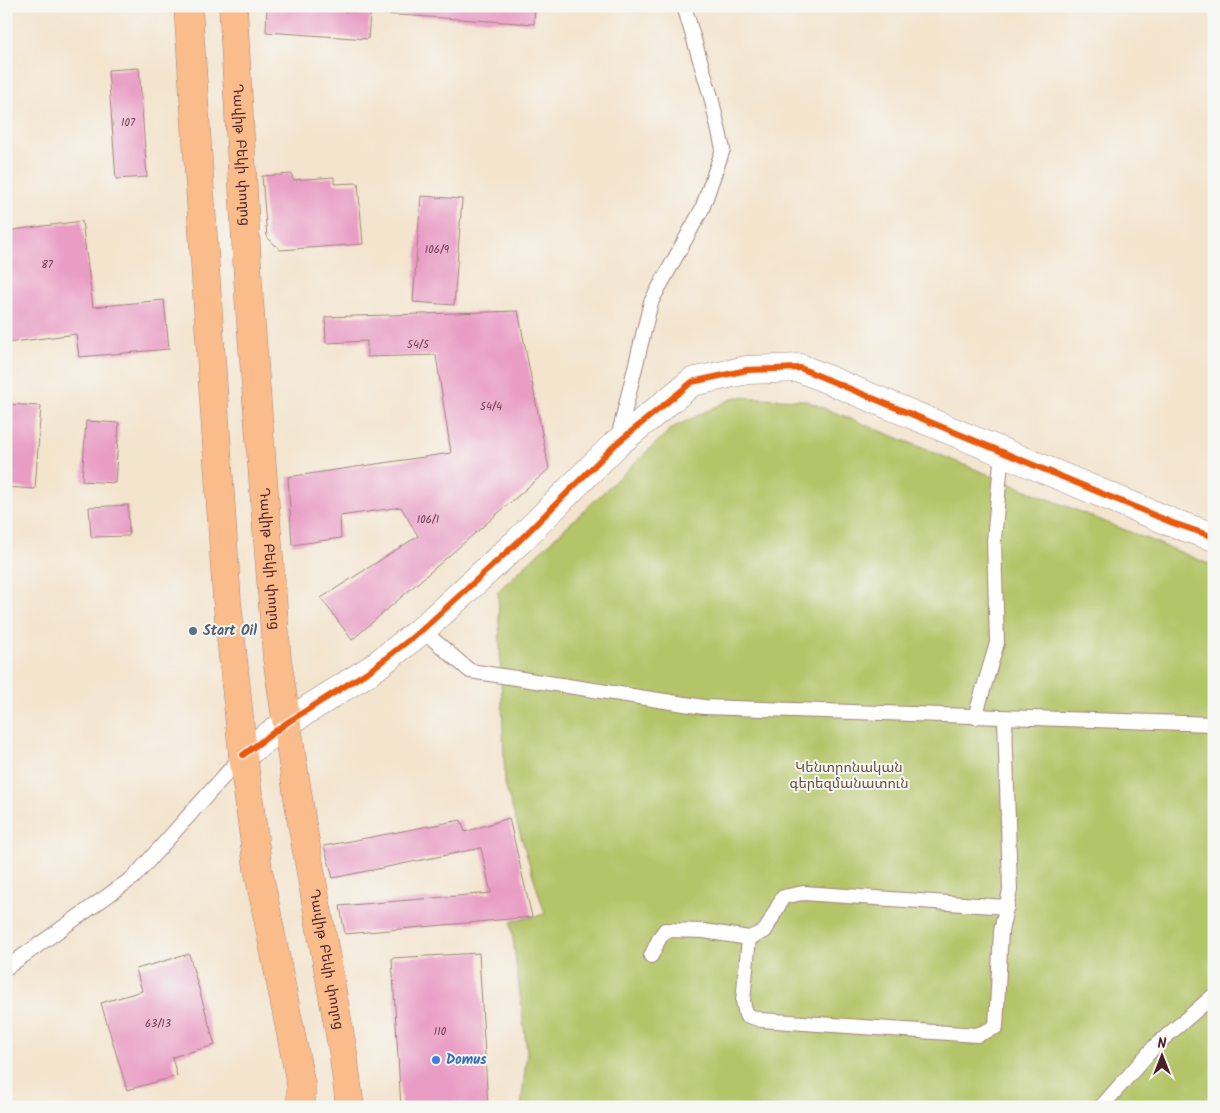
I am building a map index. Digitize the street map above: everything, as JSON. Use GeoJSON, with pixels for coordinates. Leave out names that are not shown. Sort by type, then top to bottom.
{"type":"FeatureCollection","features":[{"type":"Feature","properties":{"kind":"main road"},"geometry":{"type":"LineString","coordinates":[[188,6],[226,590],[243,755],[258,869],[301,1085],[301,1107]]}},
{"type":"Feature","properties":{"kind":"main road","name":"Դավիթ Բեկի փողոց"},"geometry":{"type":"LineString","coordinates":[[233,6],[250,298],[277,659],[302,824],[343,1052],[350,1107]]}},
{"type":"Feature","properties":{"kind":"street"},"geometry":{"type":"LineString","coordinates":[[243,755],[288,722],[372,668],[422,630],[520,541],[616,444],[692,382],[747,370],[800,368],[1173,523],[1214,537]]}},
{"type":"Feature","properties":{"kind":"lane"},"geometry":{"type":"LineString","coordinates":[[616,444],[651,302],[702,209],[722,149],[711,97],[684,6]]}},
{"type":"Feature","properties":{"kind":"lane"},"geometry":{"type":"LineString","coordinates":[[974,717],[998,643],[994,540],[1002,451]]}},
{"type":"Feature","properties":{"kind":"lane"},"geometry":{"type":"LineString","coordinates":[[422,630],[470,670],[704,707],[1214,724]]}},
{"type":"Feature","properties":{"kind":"lane"},"geometry":{"type":"LineString","coordinates":[[749,938],[743,1001],[746,1015],[761,1020],[977,1035],[996,1027],[1002,931],[1010,890],[1005,718]]}},
{"type":"Feature","properties":{"kind":"lane"},"geometry":{"type":"LineString","coordinates":[[6,968],[134,877],[243,755]]}},
{"type":"Feature","properties":{"kind":"lane"},"geometry":{"type":"LineString","coordinates":[[651,956],[665,930],[704,931],[749,938],[765,931],[783,897],[803,893],[1007,906]]}},
{"type":"Feature","properties":{"kind":"lane"},"geometry":{"type":"LineString","coordinates":[[1101,1107],[1155,1046],[1214,995]]}},
{"type":"Feature","properties":{"kind":"green space","name":"Կենտրոնական գերեզմանատուն"},"geometry":{"type":"Polygon","coordinates":[[[736,397],[804,400],[1214,566],[1214,1107],[521,1107],[527,1052],[511,922],[545,914],[505,785],[498,591],[672,428],[736,397]]]}},
{"type":"Feature","properties":{"kind":"building"},"geometry":{"type":"Polygon","coordinates":[[[267,6],[370,13],[368,39],[266,32],[267,6]]]}},
{"type":"Feature","properties":{"kind":"building"},"geometry":{"type":"Polygon","coordinates":[[[384,6],[535,6],[534,24],[383,14],[384,6]]]}},
{"type":"Feature","properties":{"kind":"building"},"geometry":{"type":"Polygon","coordinates":[[[139,68],[147,177],[116,179],[108,70],[139,68]]]}},
{"type":"Feature","properties":{"kind":"building"},"geometry":{"type":"Polygon","coordinates":[[[292,174],[293,180],[334,177],[334,184],[358,183],[363,244],[280,250],[267,237],[262,176],[292,174]]]}},
{"type":"Feature","properties":{"kind":"building"},"geometry":{"type":"Polygon","coordinates":[[[421,196],[462,199],[454,305],[413,302],[421,196]]]}},
{"type":"Feature","properties":{"kind":"building"},"geometry":{"type":"Polygon","coordinates":[[[82,221],[93,307],[164,300],[169,349],[79,357],[76,334],[6,343],[6,231],[82,221]]]}},
{"type":"Feature","properties":{"kind":"building"},"geometry":{"type":"Polygon","coordinates":[[[518,311],[549,469],[352,640],[321,598],[418,536],[401,507],[340,516],[341,538],[292,545],[288,477],[451,453],[436,355],[367,357],[367,341],[326,343],[325,317],[518,311]]]}},
{"type":"Feature","properties":{"kind":"building"},"geometry":{"type":"Polygon","coordinates":[[[6,404],[41,406],[35,489],[6,487],[6,404]]]}},
{"type":"Feature","properties":{"kind":"building"},"geometry":{"type":"Polygon","coordinates":[[[86,421],[119,423],[115,483],[82,481],[86,421]]]}},
{"type":"Feature","properties":{"kind":"building"},"geometry":{"type":"Polygon","coordinates":[[[128,505],[129,536],[91,537],[89,507],[128,505]]]}},
{"type":"Feature","properties":{"kind":"building"},"geometry":{"type":"Polygon","coordinates":[[[509,818],[532,917],[345,934],[340,906],[491,893],[481,848],[333,878],[324,846],[461,820],[465,832],[509,818]]]}},
{"type":"Feature","properties":{"kind":"building"},"geometry":{"type":"Polygon","coordinates":[[[479,953],[488,1107],[401,1107],[392,958],[479,953]]]}},
{"type":"Feature","properties":{"kind":"building"},"geometry":{"type":"Polygon","coordinates":[[[189,954],[215,1045],[172,1057],[177,1076],[127,1090],[101,1003],[142,991],[136,969],[189,954]]]}},
{"type":"Feature","properties":{"kind":"cycle path"},"geometry":{"type":"LineString","coordinates":[[243,755],[288,722],[372,669],[422,630],[519,541],[616,444],[692,382],[747,370],[800,368],[1173,523],[1214,537]]}},
{"type":"Feature","properties":{"kind":"place","name":"Start Oil"},"geometry":{"type":"Point","coordinates":[193,631]}},
{"type":"Feature","properties":{"kind":"place","name":"Domus"},"geometry":{"type":"Point","coordinates":[436,1060]}}]}
